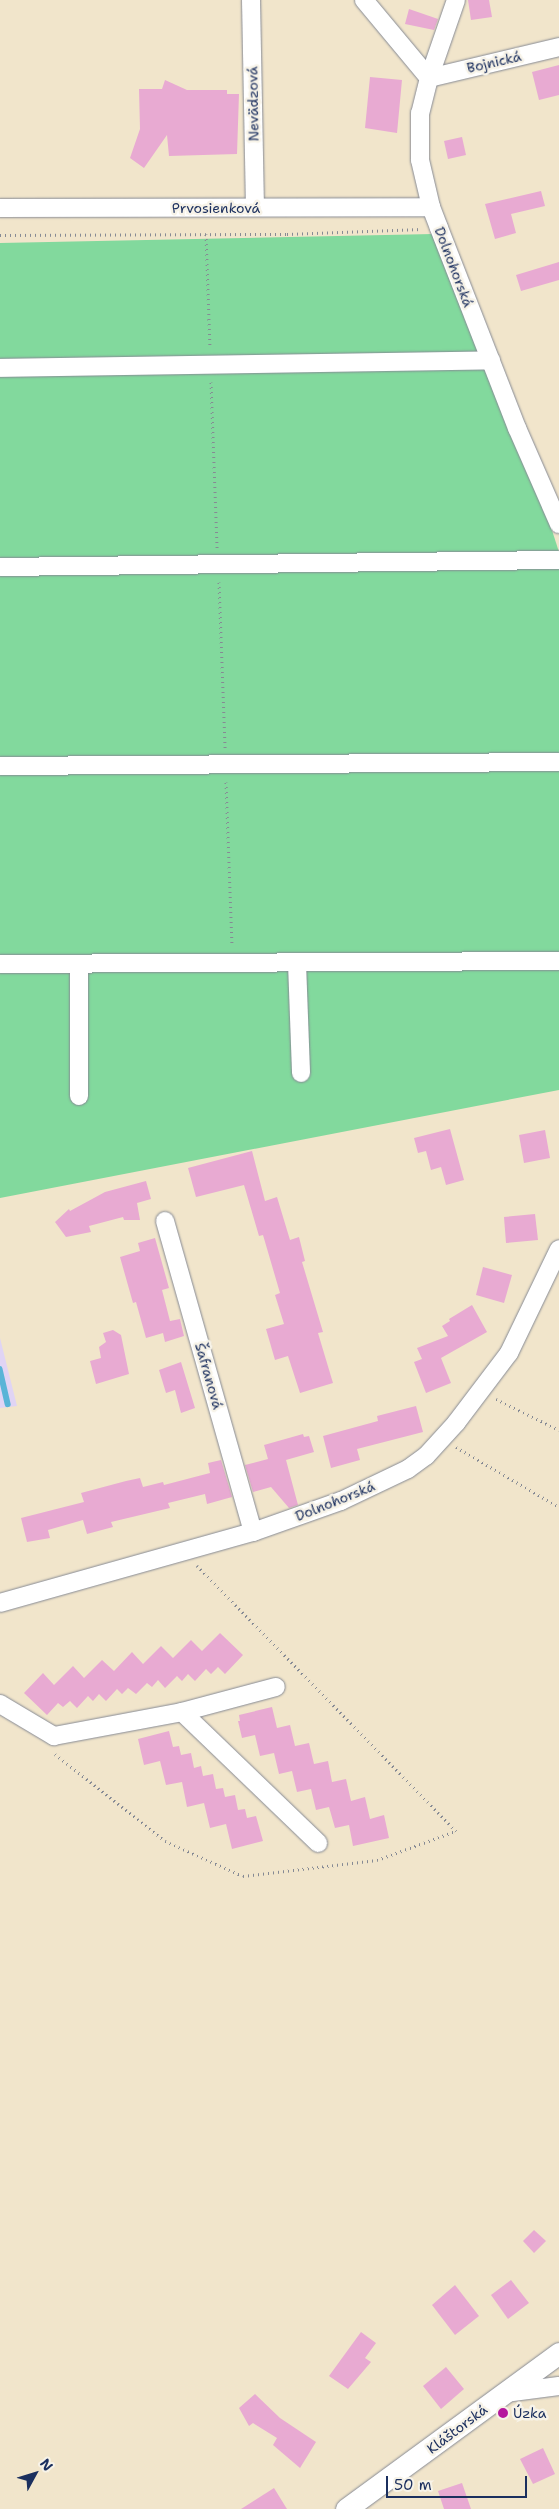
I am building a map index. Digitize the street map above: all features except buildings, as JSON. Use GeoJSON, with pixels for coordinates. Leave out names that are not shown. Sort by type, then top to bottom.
{"type":"FeatureCollection","features":[{"type":"Feature","properties":{"kind":"street","name":"Nevädzová"},"geometry":{"type":"LineString","coordinates":[[251,0],[255,208]]}},
{"type":"Feature","properties":{"kind":"street"},"geometry":{"type":"LineString","coordinates":[[364,0],[429,78]]}},
{"type":"Feature","properties":{"kind":"street","name":"Dolnohorská"},"geometry":{"type":"LineString","coordinates":[[456,0],[429,78],[420,113],[420,160],[431,207],[439,228],[559,524]]}},
{"type":"Feature","properties":{"kind":"street","name":"Bojnická"},"geometry":{"type":"LineString","coordinates":[[429,78],[559,47]]}},
{"type":"Feature","properties":{"kind":"street","name":"Prvosienková"},"geometry":{"type":"LineString","coordinates":[[0,208],[431,207]]}},
{"type":"Feature","properties":{"kind":"street"},"geometry":{"type":"LineString","coordinates":[[0,368],[491,360]]}},
{"type":"Feature","properties":{"kind":"street"},"geometry":{"type":"LineString","coordinates":[[0,567],[559,560]]}},
{"type":"Feature","properties":{"kind":"street"},"geometry":{"type":"LineString","coordinates":[[0,766],[559,762]]}},
{"type":"Feature","properties":{"kind":"street"},"geometry":{"type":"LineString","coordinates":[[0,964],[559,961]]}},
{"type":"Feature","properties":{"kind":"street"},"geometry":{"type":"LineString","coordinates":[[297,962],[301,1073]]}},
{"type":"Feature","properties":{"kind":"street"},"geometry":{"type":"LineString","coordinates":[[79,1096],[80,964]]}},
{"type":"Feature","properties":{"kind":"street","name":"Šafranová"},"geometry":{"type":"LineString","coordinates":[[165,1221],[253,1532]]}},
{"type":"Feature","properties":{"kind":"street","name":"Dolnohorská"},"geometry":{"type":"LineString","coordinates":[[0,1603],[253,1532],[341,1500],[408,1469],[426,1456],[443,1439],[509,1353],[559,1249]]}},
{"type":"Feature","properties":{"kind":"street"},"geometry":{"type":"LineString","coordinates":[[0,1704],[54,1736],[182,1712],[276,1688]]}},
{"type":"Feature","properties":{"kind":"street"},"geometry":{"type":"LineString","coordinates":[[182,1712],[318,1843]]}},
{"type":"Feature","properties":{"kind":"street","name":"Kláštorská"},"geometry":{"type":"LineString","coordinates":[[352,2507],[559,2353]]}},
{"type":"Feature","properties":{"kind":"street"},"geometry":{"type":"LineString","coordinates":[[505,2393],[559,2386]]}},
{"type":"Feature","properties":{"kind":"path"},"geometry":{"type":"LineString","coordinates":[[0,235],[287,234],[439,228]]}},
{"type":"Feature","properties":{"kind":"path"},"geometry":{"type":"LineString","coordinates":[[206,234],[233,963]]}},
{"type":"Feature","properties":{"kind":"path"},"geometry":{"type":"LineString","coordinates":[[481,1390],[559,1430]]}},
{"type":"Feature","properties":{"kind":"path"},"geometry":{"type":"LineString","coordinates":[[456,1446],[559,1507]]}},
{"type":"Feature","properties":{"kind":"path"},"geometry":{"type":"LineString","coordinates":[[54,1736],[51,1750],[164,1842],[243,1876],[377,1860],[456,1830],[182,1552]]}},
{"type":"Feature","properties":{"kind":"shaded area"},"geometry":{"type":"Polygon","coordinates":[[[0,1338],[17,1406],[0,1408],[0,1338]]]}},
{"type":"Feature","properties":{"kind":"green space"},"geometry":{"type":"Polygon","coordinates":[[[433,234],[549,521],[559,552],[559,1090],[0,1198],[0,243],[433,234]]]}},
{"type":"Feature","properties":{"kind":"waterway"},"geometry":{"type":"LineString","coordinates":[[0,1369],[8,1404]]}},
{"type":"Feature","properties":{"kind":"place","name":"Úzka"},"geometry":{"type":"Point","coordinates":[503,2413]}}]}
